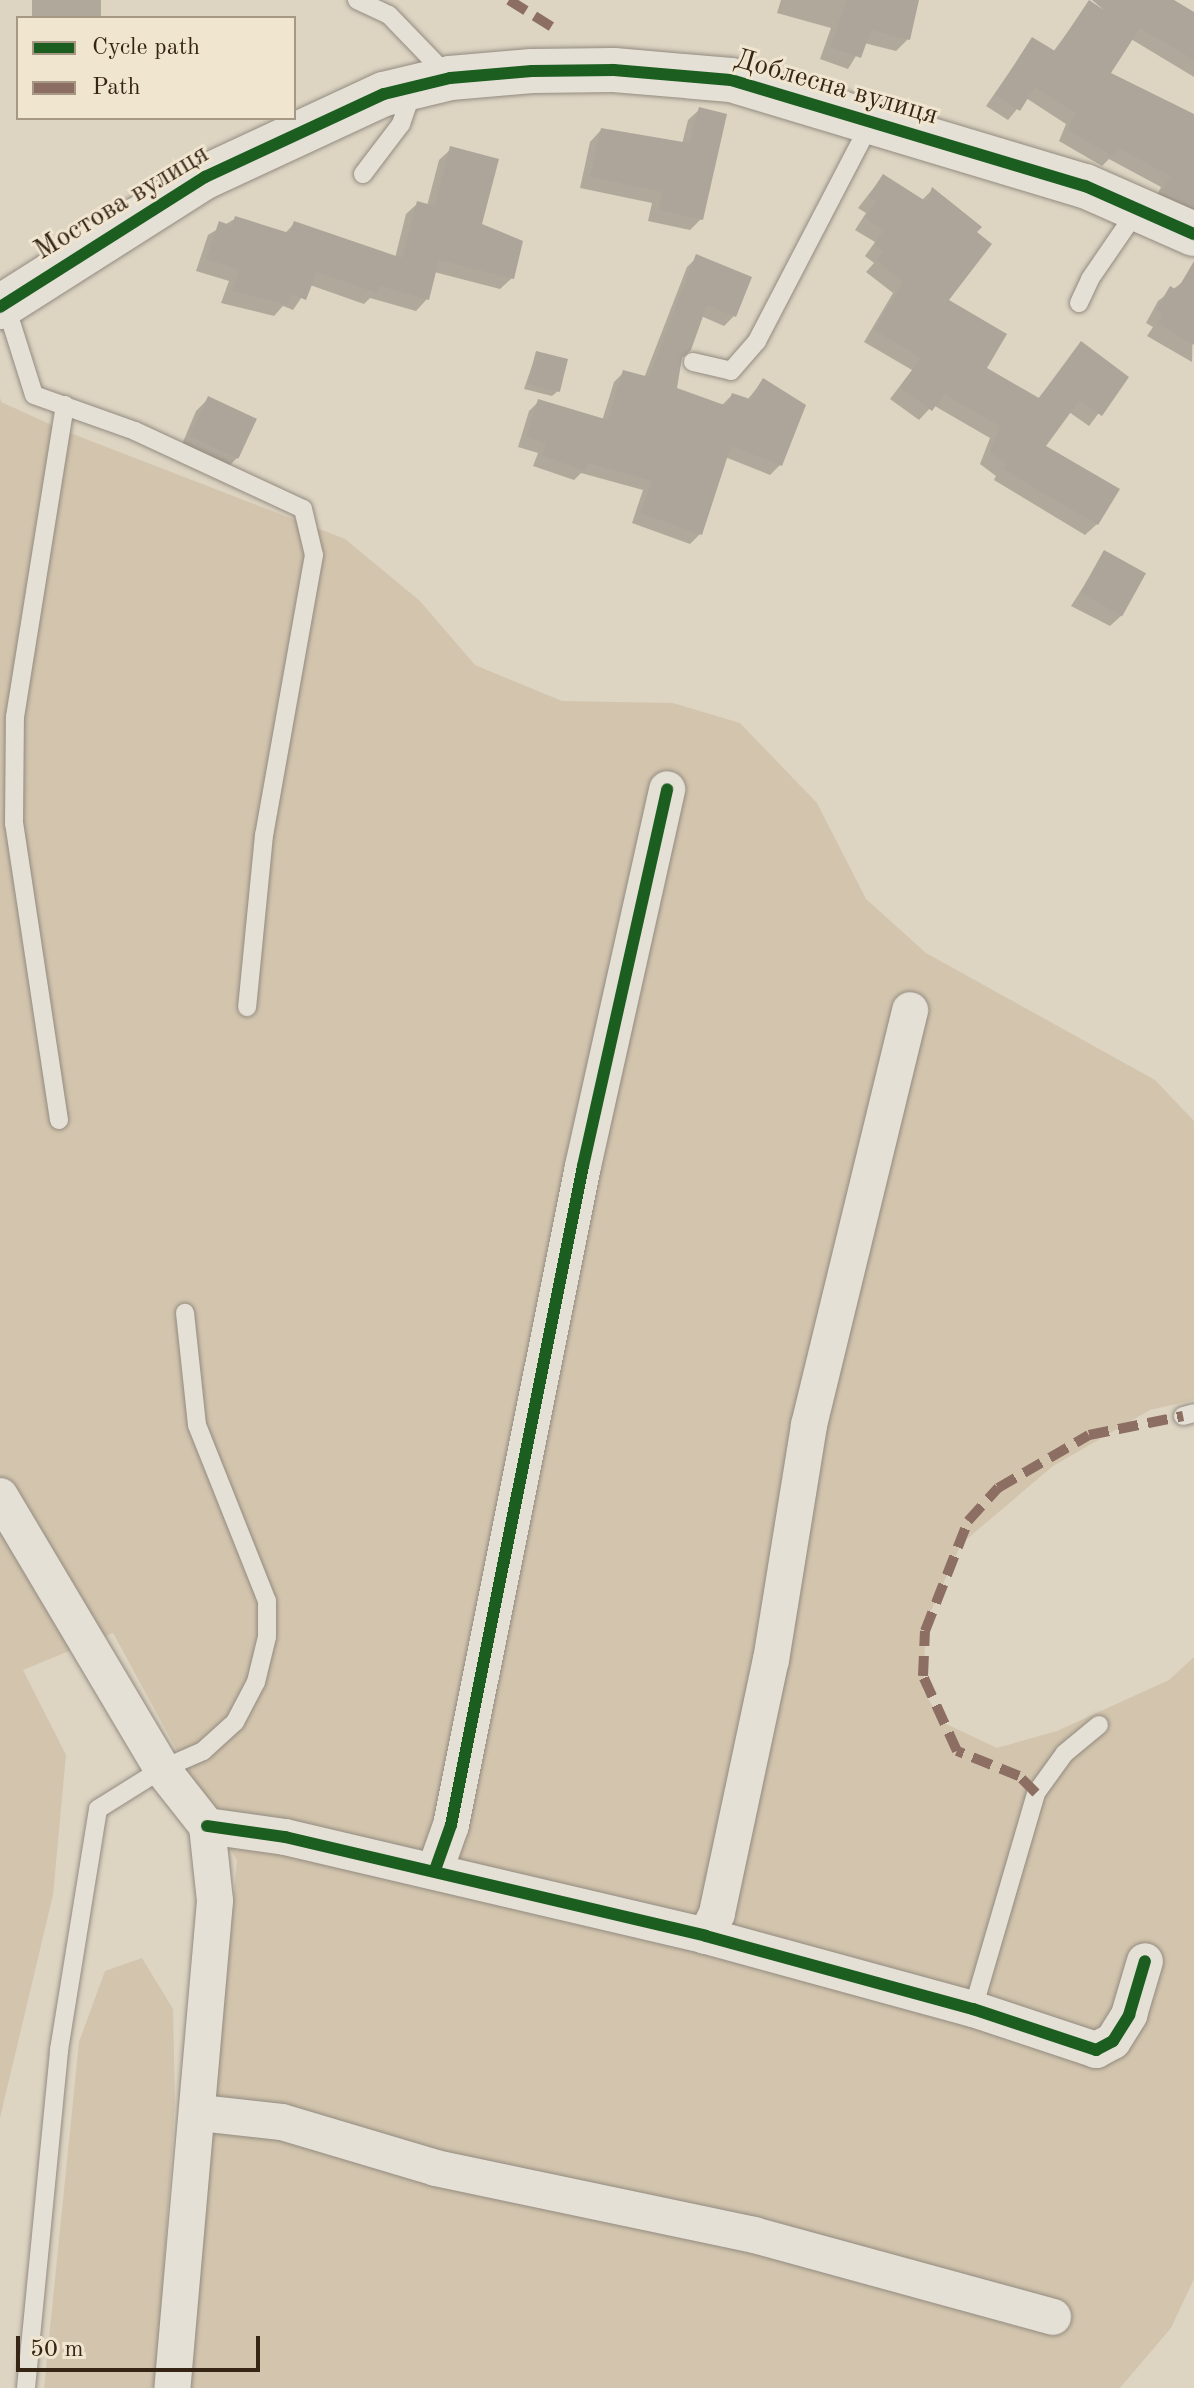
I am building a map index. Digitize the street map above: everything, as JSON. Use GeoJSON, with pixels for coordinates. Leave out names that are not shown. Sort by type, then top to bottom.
{"type":"FeatureCollection","features":[{"type":"Feature","properties":{"kind":"street","name":"Доблесна вулиця"},"geometry":{"type":"LineString","coordinates":[[432,82],[614,70],[731,80],[1085,186],[1194,234]]}},
{"type":"Feature","properties":{"kind":"street","name":"Мостова вулиця"},"geometry":{"type":"LineString","coordinates":[[2,305],[205,177],[384,94],[432,82]]}},
{"type":"Feature","properties":{"kind":"street"},"geometry":{"type":"LineString","coordinates":[[435,1870],[451,1825],[583,1166],[667,789]]}},
{"type":"Feature","properties":{"kind":"street"},"geometry":{"type":"LineString","coordinates":[[706,1936],[717,1913],[771,1660],[812,1410],[910,1010]]}},
{"type":"Feature","properties":{"kind":"street"},"geometry":{"type":"LineString","coordinates":[[0,1496],[162,1769],[207,1826],[215,1901],[200,2113],[172,2388]]}},
{"type":"Feature","properties":{"kind":"street"},"geometry":{"type":"LineString","coordinates":[[207,1826],[285,1837],[435,1870],[706,1936],[973,2009],[1096,2050],[1113,2041],[1129,2015],[1145,1961]]}},
{"type":"Feature","properties":{"kind":"street"},"geometry":{"type":"LineString","coordinates":[[200,2113],[282,2122],[436,2168],[754,2235],[1053,2317]]}},
{"type":"Feature","properties":{"kind":"lane"},"geometry":{"type":"LineString","coordinates":[[357,0],[389,15],[432,82],[363,174]]}},
{"type":"Feature","properties":{"kind":"lane"},"geometry":{"type":"LineString","coordinates":[[693,362],[731,371],[757,341],[871,122]]}},
{"type":"Feature","properties":{"kind":"lane"},"geometry":{"type":"LineString","coordinates":[[1079,303],[1090,279],[1138,209]]}},
{"type":"Feature","properties":{"kind":"lane"},"geometry":{"type":"LineString","coordinates":[[2,305],[34,395],[175,448],[303,509],[314,555],[264,835],[247,1007]]}},
{"type":"Feature","properties":{"kind":"lane"},"geometry":{"type":"LineString","coordinates":[[59,1120],[14,824],[8,717],[65,405]]}},
{"type":"Feature","properties":{"kind":"lane"},"geometry":{"type":"LineString","coordinates":[[26,2388],[59,2050],[98,1809],[162,1769],[203,1751],[235,1722],[256,1682],[267,1637],[267,1601],[197,1425],[185,1313]]}},
{"type":"Feature","properties":{"kind":"lane"},"geometry":{"type":"LineString","coordinates":[[973,2009],[1036,1793],[1065,1753],[1099,1725]]}},
{"type":"Feature","properties":{"kind":"shaded area"},"geometry":{"type":"Polygon","coordinates":[[[0,396],[1,402],[65,431],[345,539],[420,601],[475,665],[562,701],[673,703],[740,723],[817,803],[866,899],[926,953],[1155,1080],[1194,1121],[1194,1400],[1150,1410],[1053,1466],[961,1544],[926,1622],[923,1690],[942,1722],[997,1748],[1057,1731],[1169,1680],[1194,1657],[1194,2279],[1171,2328],[1120,2388],[185,2388],[237,1861],[113,1633],[23,1670],[66,1755],[53,1895],[0,2118],[0,396]]]}},
{"type":"Feature","properties":{"kind":"shaded area"},"geometry":{"type":"Polygon","coordinates":[[[142,1958],[173,2009],[175,2103],[156,2388],[44,2388],[79,2042],[105,1971],[142,1958]]]}},
{"type":"Feature","properties":{"kind":"building"},"geometry":{"type":"Polygon","coordinates":[[[847,0],[919,0],[910,40],[871,30],[861,58],[830,47],[847,0]]]}},
{"type":"Feature","properties":{"kind":"building"},"geometry":{"type":"Polygon","coordinates":[[[1089,0],[1104,10],[1092,0],[1174,0],[1194,12],[1194,60],[1140,28],[1111,73],[1194,114],[1194,205],[1163,190],[1170,176],[1118,148],[1114,157],[1068,130],[1075,113],[1035,87],[1020,111],[995,95],[1032,37],[1055,51],[1089,0]]]}},
{"type":"Feature","properties":{"kind":"building"},"geometry":{"type":"Polygon","coordinates":[[[699,107],[727,114],[703,220],[659,210],[663,192],[590,177],[601,128],[689,143],[699,107]]]}},
{"type":"Feature","properties":{"kind":"building"},"geometry":{"type":"Polygon","coordinates":[[[450,146],[499,159],[482,224],[523,241],[514,279],[439,260],[429,300],[380,286],[377,293],[317,272],[306,300],[291,294],[288,305],[232,291],[239,270],[206,259],[219,221],[232,226],[235,216],[289,233],[294,221],[402,258],[417,201],[435,206],[450,146]]]}},
{"type":"Feature","properties":{"kind":"building"},"geometry":{"type":"Polygon","coordinates":[[[883,174],[927,202],[932,187],[982,227],[977,232],[992,244],[949,300],[1007,334],[987,368],[1039,398],[1081,341],[1129,377],[1102,416],[1079,401],[1046,446],[1120,489],[1098,525],[1003,469],[1006,464],[990,452],[1000,426],[944,394],[932,411],[900,387],[921,358],[874,330],[903,282],[876,260],[883,251],[874,244],[884,230],[865,218],[876,202],[868,197],[883,174]]]}},
{"type":"Feature","properties":{"kind":"building"},"geometry":{"type":"Polygon","coordinates":[[[696,254],[752,277],[736,317],[707,305],[691,350],[682,358],[677,388],[727,406],[732,393],[750,399],[763,378],[806,405],[782,466],[731,446],[702,535],[640,513],[652,481],[588,463],[586,471],[542,456],[546,443],[526,437],[538,399],[608,420],[623,370],[649,377],[696,254]]]}},
{"type":"Feature","properties":{"kind":"building"},"geometry":{"type":"Polygon","coordinates":[[[1194,261],[1194,345],[1158,324],[1163,314],[1156,310],[1170,286],[1177,290],[1194,261]]]}},
{"type":"Feature","properties":{"kind":"building"},"geometry":{"type":"Polygon","coordinates":[[[536,351],[568,359],[560,392],[528,384],[536,351]]]}},
{"type":"Feature","properties":{"kind":"building"},"geometry":{"type":"Polygon","coordinates":[[[208,396],[257,419],[238,459],[189,436],[208,396]]]}},
{"type":"Feature","properties":{"kind":"building"},"geometry":{"type":"Polygon","coordinates":[[[1104,550],[1146,573],[1122,616],[1080,593],[1104,550]]]}},
{"type":"Feature","properties":{"kind":"marked path"},"geometry":{"type":"LineString","coordinates":[[509,0],[560,32]]}},
{"type":"Feature","properties":{"kind":"marked path"},"geometry":{"type":"LineString","coordinates":[[1036,1793],[1019,1776],[957,1751],[923,1676],[925,1631],[968,1521],[998,1488],[1089,1435],[1183,1416]]}},
{"type":"Feature","properties":{"kind":"cycle path"},"geometry":{"type":"LineString","coordinates":[[0,307],[205,177],[384,94],[450,78],[532,71],[614,70],[731,80],[1085,186],[1194,234]]}},
{"type":"Feature","properties":{"kind":"cycle path"},"geometry":{"type":"LineString","coordinates":[[435,1870],[451,1825],[583,1166],[667,789]]}},
{"type":"Feature","properties":{"kind":"cycle path"},"geometry":{"type":"LineString","coordinates":[[207,1826],[285,1837],[706,1936],[973,2009],[1096,2050],[1113,2041],[1129,2015],[1145,1961]]}}]}
